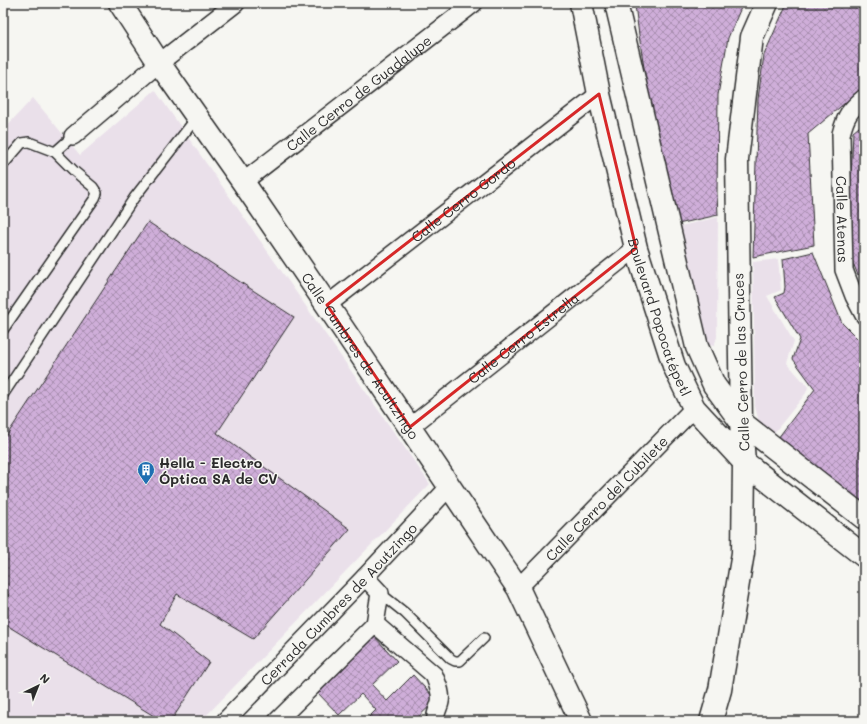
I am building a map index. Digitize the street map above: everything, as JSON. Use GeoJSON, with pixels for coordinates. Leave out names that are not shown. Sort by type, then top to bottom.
{"type":"FeatureCollection","features":[{"type":"Feature","properties":{"kind":"street","name":"Calle Cumbres de Acultzingo"},"geometry":{"type":"LineString","coordinates":[[120,3],[159,63],[243,182],[518,588],[581,721]]}},
{"type":"Feature","properties":{"kind":"street"},"geometry":{"type":"LineString","coordinates":[[73,136],[159,63],[236,3]]}},
{"type":"Feature","properties":{"kind":"street","name":"Calle Cerro de Guadalupe"},"geometry":{"type":"LineString","coordinates":[[243,182],[474,3]]}},
{"type":"Feature","properties":{"kind":"street","name":"Boulevard Popocatépetl"},"geometry":{"type":"LineString","coordinates":[[581,3],[599,94],[636,248],[674,366],[694,408],[744,462],[864,556]]}},
{"type":"Feature","properties":{"kind":"street","name":"Boulevard Popocatépetl"},"geometry":{"type":"LineString","coordinates":[[616,3],[698,347],[714,385],[741,422],[864,518]]}},
{"type":"Feature","properties":{"kind":"street","name":"Calle Cerro de las Cruces"},"geometry":{"type":"LineString","coordinates":[[711,721],[720,690],[743,553],[744,462],[741,422],[737,159],[752,37],[767,3]]}},
{"type":"Feature","properties":{"kind":"street","name":"Calle Cerro Gordo"},"geometry":{"type":"LineString","coordinates":[[327,305],[599,94]]}},
{"type":"Feature","properties":{"kind":"street","name":"Calle Atenas"},"geometry":{"type":"LineString","coordinates":[[864,98],[853,108],[845,119],[841,134],[844,270],[859,292],[864,315]]}},
{"type":"Feature","properties":{"kind":"street","name":"Calle Cerro Estrella"},"geometry":{"type":"LineString","coordinates":[[410,427],[636,248]]}},
{"type":"Feature","properties":{"kind":"street","name":"Calle Cerro del Cubilete"},"geometry":{"type":"LineString","coordinates":[[518,588],[694,408]]}},
{"type":"Feature","properties":{"kind":"street","name":"Cerrada Cumbres de Acutzingo"},"geometry":{"type":"LineString","coordinates":[[225,721],[365,577],[450,486]]}},
{"type":"Feature","properties":{"kind":"street"},"geometry":{"type":"LineString","coordinates":[[277,721],[375,624],[380,593],[365,577]]}},
{"type":"Feature","properties":{"kind":"street"},"geometry":{"type":"LineString","coordinates":[[375,624],[434,675],[440,700],[435,717],[436,721]]}},
{"type":"Feature","properties":{"kind":"lane"},"geometry":{"type":"LineString","coordinates":[[3,395],[134,198],[197,117]]}},
{"type":"Feature","properties":{"kind":"lane"},"geometry":{"type":"LineString","coordinates":[[55,152],[73,136]]}},
{"type":"Feature","properties":{"kind":"lane"},"geometry":{"type":"LineString","coordinates":[[3,165],[22,143],[29,142],[55,152],[93,187],[97,193],[3,330]]}},
{"type":"Feature","properties":{"kind":"lane"},"geometry":{"type":"LineString","coordinates":[[380,593],[405,613],[455,662],[460,661],[484,638]]}},
{"type":"Feature","properties":{"kind":"highlighted area"},"geometry":{"type":"Polygon","coordinates":[[[599,94],[636,248],[410,427],[327,305],[599,94]]]}},
{"type":"Feature","properties":{"kind":"shaded area"},"geometry":{"type":"Polygon","coordinates":[[[155,90],[430,484],[201,721],[3,721],[3,130],[33,98],[80,155],[155,90]]]}},
{"type":"Feature","properties":{"kind":"shaded area"},"geometry":{"type":"Polygon","coordinates":[[[718,217],[717,337],[714,346],[709,345],[703,330],[677,227],[718,217]]]}},
{"type":"Feature","properties":{"kind":"shaded area"},"geometry":{"type":"Polygon","coordinates":[[[778,259],[781,290],[767,296],[794,341],[787,363],[808,387],[806,393],[774,433],[759,422],[755,406],[753,262],[778,259]]]}},
{"type":"Feature","properties":{"kind":"building"},"geometry":{"type":"Polygon","coordinates":[[[648,3],[743,3],[728,38],[718,95],[718,215],[678,224],[650,107],[639,35],[635,5],[648,3]]]}},
{"type":"Feature","properties":{"kind":"building"},"geometry":{"type":"Polygon","coordinates":[[[787,3],[864,3],[864,87],[808,134],[814,245],[753,257],[758,99],[764,55],[787,3]]]}},
{"type":"Feature","properties":{"kind":"building"},"geometry":{"type":"Polygon","coordinates":[[[864,123],[864,270],[858,275],[848,251],[853,132],[864,123]]]}},
{"type":"Feature","properties":{"kind":"building","name":"Hella - Electro Óptica SA de CV"},"geometry":{"type":"Polygon","coordinates":[[[148,222],[294,317],[217,433],[350,529],[253,639],[177,594],[160,624],[209,662],[171,721],[162,721],[3,623],[3,604],[9,595],[3,591],[3,441],[148,222]]]}},
{"type":"Feature","properties":{"kind":"building"},"geometry":{"type":"Polygon","coordinates":[[[813,252],[842,323],[864,345],[864,505],[778,438],[815,389],[793,359],[800,339],[775,297],[784,293],[783,259],[813,252]]]}},
{"type":"Feature","properties":{"kind":"building"},"geometry":{"type":"Polygon","coordinates":[[[374,636],[397,661],[372,685],[387,701],[413,675],[436,700],[414,721],[365,721],[376,710],[361,694],[339,715],[316,691],[374,636]]]}},
{"type":"Feature","properties":{"kind":"place","name":"Hella - Electro Óptica SA de CV"},"geometry":{"type":"Point","coordinates":[146,485]}}]}
